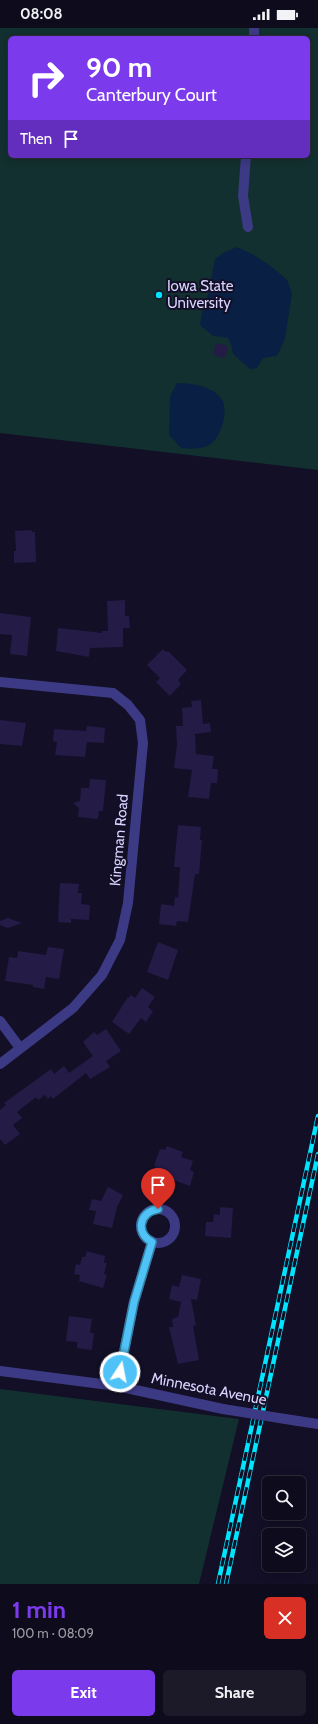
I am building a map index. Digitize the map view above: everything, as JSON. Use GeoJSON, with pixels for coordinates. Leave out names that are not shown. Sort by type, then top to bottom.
{"type":"FeatureCollection","features":[{"type":"Feature","properties":{"kind":"street"},"geometry":{"type":"LineString","coordinates":[[246,158],[242,196],[248,226]]}},
{"type":"Feature","properties":{"kind":"street","name":"Kingman Road"},"geometry":{"type":"LineString","coordinates":[[0,682],[114,693],[128,705],[140,720],[143,743],[128,903],[120,940],[102,975],[73,1008],[0,1064]]}},
{"type":"Feature","properties":{"kind":"street"},"geometry":{"type":"LineString","coordinates":[[0,1021],[20,1048]]}},
{"type":"Feature","properties":{"kind":"street"},"geometry":{"type":"LineString","coordinates":[[117,1386],[134,1302],[152,1242]]}},
{"type":"Feature","properties":{"kind":"street","name":"Minnesota Avenue"},"geometry":{"type":"LineString","coordinates":[[0,1371],[117,1386],[223,1409],[318,1424]]}},
{"type":"Feature","properties":{"kind":"green space","name":"Iowa State University"},"geometry":{"type":"Polygon","coordinates":[[[0,28],[318,28],[318,470],[0,433],[0,28]]]}},
{"type":"Feature","properties":{"kind":"green space"},"geometry":{"type":"Polygon","coordinates":[[[0,1389],[239,1419],[199,1584],[0,1584],[0,1389]]]}},
{"type":"Feature","properties":{"kind":"water"},"geometry":{"type":"Polygon","coordinates":[[[237,247],[252,254],[271,266],[287,280],[292,293],[285,339],[277,356],[263,358],[257,368],[250,369],[233,354],[228,338],[213,336],[200,325],[202,312],[209,291],[215,259],[223,253],[237,247]]]}},
{"type":"Feature","properties":{"kind":"water"},"geometry":{"type":"Polygon","coordinates":[[[177,383],[206,388],[216,393],[223,401],[225,413],[224,420],[219,433],[210,445],[193,449],[181,448],[169,435],[170,396],[177,383]]]}},
{"type":"Feature","properties":{"kind":"building"},"geometry":{"type":"Polygon","coordinates":[[[216,343],[228,346],[225,358],[213,355],[216,343]]]}},
{"type":"Feature","properties":{"kind":"building"},"geometry":{"type":"Polygon","coordinates":[[[32,530],[32,532],[35,532],[36,562],[14,563],[14,551],[16,551],[15,531],[32,530]]]}},
{"type":"Feature","properties":{"kind":"building"},"geometry":{"type":"Polygon","coordinates":[[[125,600],[125,616],[129,616],[130,628],[123,628],[123,647],[90,648],[89,657],[56,651],[58,628],[102,633],[102,631],[108,631],[107,601],[125,600]]]}},
{"type":"Feature","properties":{"kind":"building"},"geometry":{"type":"Polygon","coordinates":[[[0,613],[31,617],[27,656],[10,654],[12,635],[0,634],[0,613]]]}},
{"type":"Feature","properties":{"kind":"building"},"geometry":{"type":"Polygon","coordinates":[[[163,649],[166,652],[168,651],[187,670],[178,680],[181,684],[170,696],[156,682],[160,678],[147,665],[163,649]]]}},
{"type":"Feature","properties":{"kind":"building"},"geometry":{"type":"Polygon","coordinates":[[[201,700],[203,724],[210,723],[211,732],[195,734],[196,754],[214,756],[212,769],[218,769],[217,783],[211,783],[209,799],[188,797],[192,770],[174,768],[177,744],[176,726],[183,726],[182,708],[192,707],[191,701],[201,700]]]}},
{"type":"Feature","properties":{"kind":"building"},"geometry":{"type":"Polygon","coordinates":[[[0,720],[26,723],[22,746],[0,744],[0,720]]]}},
{"type":"Feature","properties":{"kind":"building"},"geometry":{"type":"Polygon","coordinates":[[[87,726],[105,728],[104,743],[87,742],[85,757],[55,755],[57,742],[53,741],[54,729],[86,731],[87,726]]]}},
{"type":"Feature","properties":{"kind":"building"},"geometry":{"type":"Polygon","coordinates":[[[90,779],[106,780],[103,811],[99,811],[98,819],[78,817],[79,808],[73,803],[80,801],[81,788],[89,788],[90,779]]]}},
{"type":"Feature","properties":{"kind":"building"},"geometry":{"type":"Polygon","coordinates":[[[178,825],[201,827],[200,840],[202,840],[199,874],[195,874],[188,922],[177,921],[176,926],[159,924],[161,904],[174,906],[175,897],[178,898],[180,867],[174,867],[178,825]]]}},
{"type":"Feature","properties":{"kind":"building"},"geometry":{"type":"Polygon","coordinates":[[[60,883],[79,884],[78,893],[82,893],[81,904],[90,905],[89,920],[71,919],[71,923],[58,922],[60,883]]]}},
{"type":"Feature","properties":{"kind":"building"},"geometry":{"type":"Polygon","coordinates":[[[8,918],[22,923],[8,928],[0,925],[0,921],[8,918]]]}},
{"type":"Feature","properties":{"kind":"building"},"geometry":{"type":"Polygon","coordinates":[[[158,942],[178,950],[168,980],[147,972],[158,942]]]}},
{"type":"Feature","properties":{"kind":"building"},"geometry":{"type":"Polygon","coordinates":[[[48,947],[64,949],[59,979],[46,977],[44,989],[33,987],[33,985],[5,981],[9,957],[17,958],[18,951],[46,955],[48,947]]]}},
{"type":"Feature","properties":{"kind":"building"},"geometry":{"type":"Polygon","coordinates":[[[142,988],[155,997],[148,1007],[153,1011],[146,1022],[141,1018],[129,1034],[112,1022],[128,997],[129,998],[131,995],[135,998],[142,988]]]}},
{"type":"Feature","properties":{"kind":"building"},"geometry":{"type":"Polygon","coordinates":[[[106,1029],[121,1051],[106,1061],[110,1067],[90,1079],[86,1073],[53,1099],[51,1096],[48,1099],[45,1095],[38,1100],[36,1097],[17,1112],[22,1118],[13,1125],[20,1134],[5,1145],[0,1139],[0,1110],[6,1105],[4,1103],[51,1069],[54,1074],[64,1066],[69,1073],[93,1056],[83,1042],[94,1032],[97,1035],[106,1029]]]}},
{"type":"Feature","properties":{"kind":"building"},"geometry":{"type":"Polygon","coordinates":[[[167,1146],[183,1152],[181,1157],[193,1161],[190,1170],[194,1172],[190,1186],[154,1173],[156,1167],[154,1166],[160,1149],[165,1150],[167,1146]]]}},
{"type":"Feature","properties":{"kind":"building"},"geometry":{"type":"Polygon","coordinates":[[[108,1187],[123,1195],[117,1207],[112,1228],[93,1224],[96,1211],[89,1210],[92,1199],[101,1201],[108,1187]]]}},
{"type":"Feature","properties":{"kind":"building"},"geometry":{"type":"Polygon","coordinates":[[[220,1207],[233,1208],[231,1238],[205,1236],[206,1222],[213,1222],[214,1214],[220,1215],[220,1207]]]}},
{"type":"Feature","properties":{"kind":"building"},"geometry":{"type":"Polygon","coordinates":[[[87,1251],[105,1256],[104,1263],[107,1263],[104,1274],[107,1275],[103,1288],[79,1281],[80,1275],[74,1274],[76,1264],[80,1265],[82,1257],[85,1257],[87,1251]]]}},
{"type":"Feature","properties":{"kind":"building"},"geometry":{"type":"Polygon","coordinates":[[[182,1275],[201,1279],[197,1300],[191,1299],[196,1325],[193,1326],[199,1360],[178,1364],[169,1327],[173,1327],[172,1319],[178,1317],[181,1302],[169,1299],[172,1285],[179,1287],[182,1275]]]}},
{"type":"Feature","properties":{"kind":"building"},"geometry":{"type":"Polygon","coordinates":[[[69,1316],[92,1319],[90,1333],[94,1333],[92,1350],[77,1348],[77,1342],[66,1341],[69,1316]]]}},
{"type":"Feature","properties":{"kind":"railway"},"geometry":{"type":"LineString","coordinates":[[218,1584],[318,1116]]}},
{"type":"Feature","properties":{"kind":"railway"},"geometry":{"type":"LineString","coordinates":[[226,1584],[318,1154]]}},
{"type":"Feature","properties":{"kind":"place","name":"Iowa State University"},"geometry":{"type":"Point","coordinates":[159,295]}},
{"type":"Feature","properties":{"kind":"route"},"geometry":{"type":"LineString","coordinates":[[120,1372],[134,1302],[152,1242],[147,1240],[141,1231],[142,1220],[148,1212],[158,1209]]}}]}
